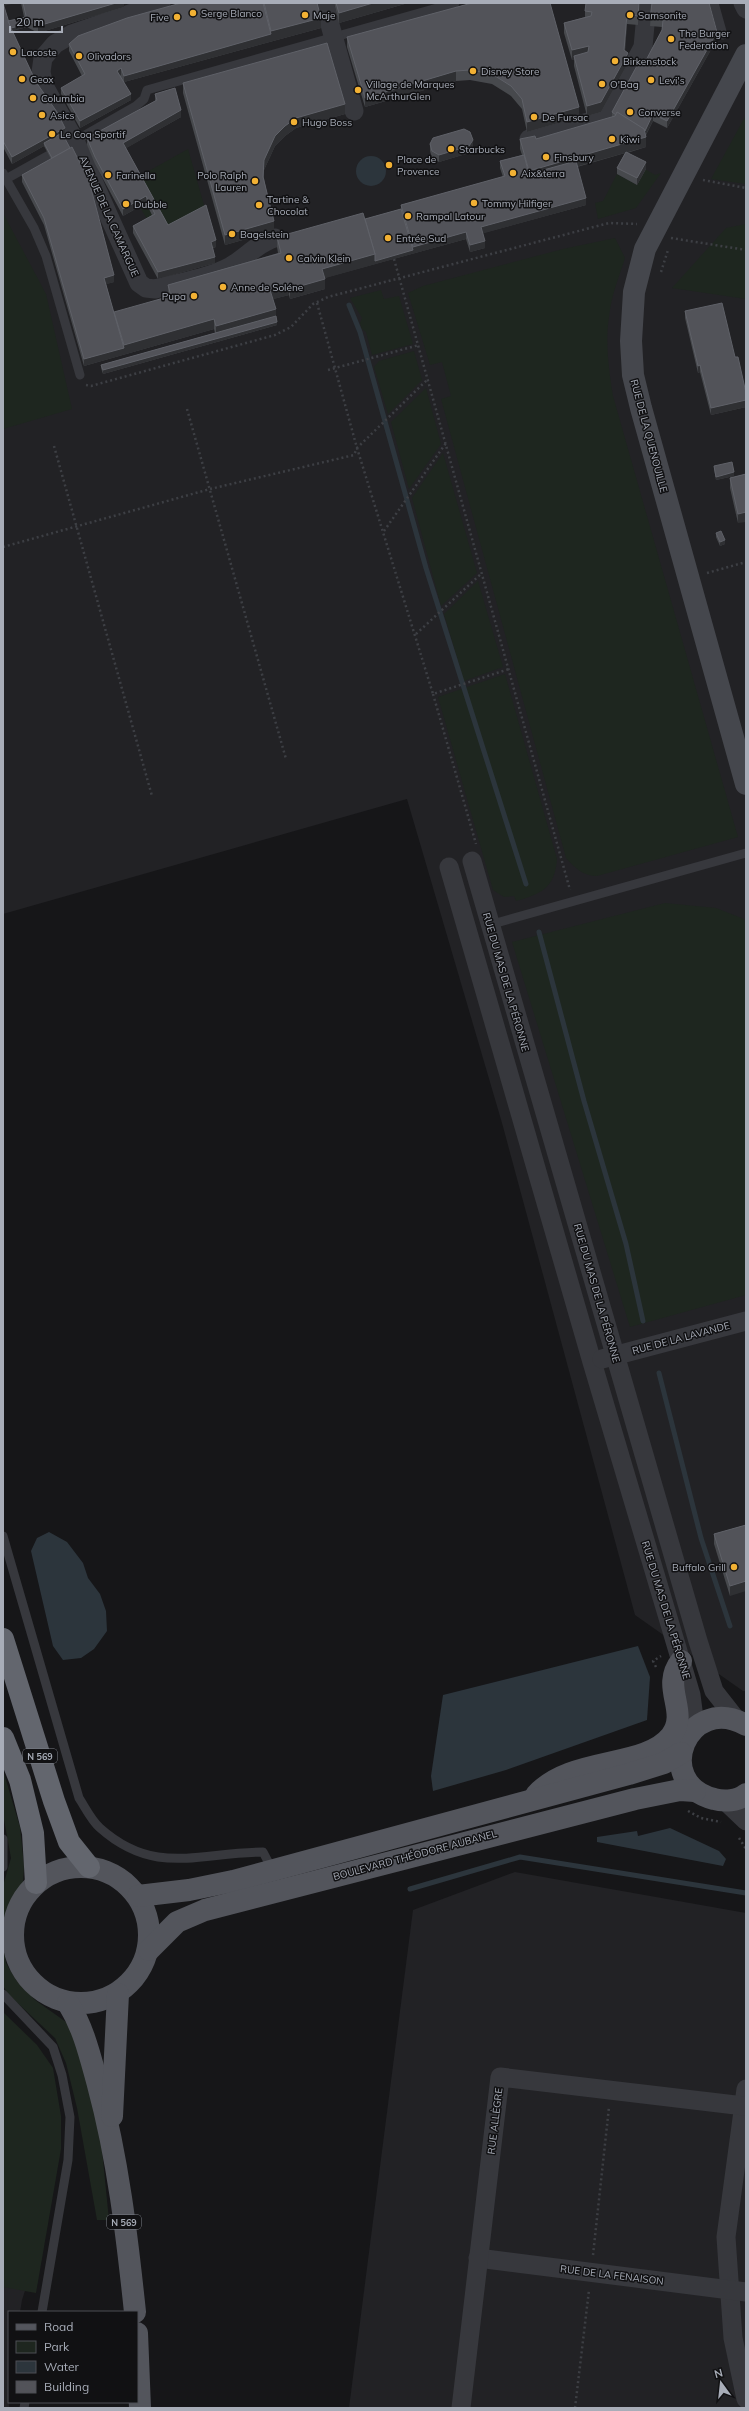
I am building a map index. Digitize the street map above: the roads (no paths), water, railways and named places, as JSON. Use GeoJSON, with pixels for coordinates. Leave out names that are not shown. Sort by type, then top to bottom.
{"type":"FeatureCollection","features":[{"type":"Feature","properties":{"kind":"highway","name":"N 569"},"geometry":{"type":"LineString","coordinates":[[3,1639],[54,1801],[69,1842],[89,1867]]}},
{"type":"Feature","properties":{"kind":"highway","name":"N 569"},"geometry":{"type":"LineString","coordinates":[[3,1738],[20,1780],[31,1826],[36,1883]]}},
{"type":"Feature","properties":{"kind":"main road"},"geometry":{"type":"LineString","coordinates":[[532,1800],[543,1787],[559,1777],[576,1771],[638,1755],[657,1748],[671,1736],[678,1711],[672,1678],[681,1661]]}},
{"type":"Feature","properties":{"kind":"main road"},"geometry":{"type":"LineString","coordinates":[[741,1722],[722,1717],[711,1719],[691,1731],[684,1741],[681,1753],[682,1769],[689,1785],[695,1791],[706,1797],[724,1800],[746,1794]]}},
{"type":"Feature","properties":{"kind":"main road"},"geometry":{"type":"LineString","coordinates":[[138,1896],[189,1890],[273,1871],[657,1765],[681,1753]]}},
{"type":"Feature","properties":{"kind":"main road","name":"BOULEVARD THÉODORE AUBANEL"},"geometry":{"type":"LineString","coordinates":[[149,1950],[177,1922],[205,1910],[650,1795],[680,1790],[695,1791]]}},
{"type":"Feature","properties":{"kind":"main road"},"geometry":{"type":"LineString","coordinates":[[89,1867],[108,1872],[124,1882],[138,1896],[146,1912],[149,1925],[149,1950],[142,1967],[132,1982],[118,1994],[102,2001],[85,2004],[68,2003],[48,1996],[30,1982],[18,1964],[12,1942],[14,1920],[22,1900],[36,1883],[52,1873],[70,1868],[89,1867]]}},
{"type":"Feature","properties":{"kind":"main road","name":"N 569"},"geometry":{"type":"LineString","coordinates":[[111,2133],[118,1994]]}},
{"type":"Feature","properties":{"kind":"main road","name":"N 569"},"geometry":{"type":"LineString","coordinates":[[68,2003],[85,2036],[111,2133],[128,2249],[135,2311]]}},
{"type":"Feature","properties":{"kind":"main road"},"geometry":{"type":"LineString","coordinates":[[138,2358],[140,2408]]}},
{"type":"Feature","properties":{"kind":"street","name":"AVENUE DE LA CAMARGUE"},"geometry":{"type":"LineString","coordinates":[[162,3],[72,34],[55,44],[43,58],[41,72],[44,86],[76,141],[139,283],[146,288],[155,289],[217,272],[232,265],[266,240],[275,238]]}},
{"type":"Feature","properties":{"kind":"street"},"geometry":{"type":"LineString","coordinates":[[324,3],[354,111]]}},
{"type":"Feature","properties":{"kind":"street"},"geometry":{"type":"LineString","coordinates":[[529,139],[606,117],[643,47],[647,3]]}},
{"type":"Feature","properties":{"kind":"street"},"geometry":{"type":"LineString","coordinates":[[743,3],[746,9]]}},
{"type":"Feature","properties":{"kind":"street","name":"RUE DE LA QUENOUILLE"},"geometry":{"type":"LineString","coordinates":[[746,55],[645,249],[634,292],[631,341],[633,375],[746,784]]}},
{"type":"Feature","properties":{"kind":"street","name":"RUE DU MAS DE LA PÉRONNE"},"geometry":{"type":"LineString","coordinates":[[472,861],[489,925],[714,1691],[723,1706],[741,1722]]}},
{"type":"Feature","properties":{"kind":"street","name":"RUE DU MAS DE LA PÉRONNE"},"geometry":{"type":"LineString","coordinates":[[449,867],[592,1362],[694,1706],[691,1731]]}},
{"type":"Feature","properties":{"kind":"street","name":"RUE DE LA LAVANDE"},"geometry":{"type":"LineString","coordinates":[[592,1362],[746,1321]]}},
{"type":"Feature","properties":{"kind":"street"},"geometry":{"type":"LineString","coordinates":[[724,1800],[742,1829]]}},
{"type":"Feature","properties":{"kind":"street","name":"RUE ALLÈGRE"},"geometry":{"type":"LineString","coordinates":[[461,2408],[500,2077],[611,2090],[745,2098]]}},
{"type":"Feature","properties":{"kind":"street"},"geometry":{"type":"LineString","coordinates":[[745,2098],[726,2237],[738,2292],[733,2338],[746,2399]]}},
{"type":"Feature","properties":{"kind":"street","name":"RUE DE LA FENAISON"},"geometry":{"type":"LineString","coordinates":[[478,2258],[738,2292]]}},
{"type":"Feature","properties":{"kind":"lane"},"geometry":{"type":"LineString","coordinates":[[80,374],[46,256],[34,228],[5,176],[76,141],[136,106],[144,99],[147,90],[455,3]]}},
{"type":"Feature","properties":{"kind":"lane"},"geometry":{"type":"LineString","coordinates":[[714,3],[723,35]]}},
{"type":"Feature","properties":{"kind":"lane"},"geometry":{"type":"LineString","coordinates":[[489,925],[746,853]]}},
{"type":"Feature","properties":{"kind":"lane"},"geometry":{"type":"LineString","coordinates":[[3,1536],[79,1798],[99,1827],[128,1848],[165,1860],[200,1858],[239,1852],[263,1852],[273,1871]]}},
{"type":"Feature","properties":{"kind":"lane"},"geometry":{"type":"LineString","coordinates":[[3,1839],[3,1867]]}},
{"type":"Feature","properties":{"kind":"lane"},"geometry":{"type":"LineString","coordinates":[[3,1994],[53,2047],[62,2075],[70,2117],[68,2160],[42,2311]]}},
{"type":"Feature","properties":{"kind":"water"},"geometry":{"type":"Polygon","coordinates":[[[371,156],[381,161],[386,171],[381,181],[371,186],[361,181],[356,171],[361,161],[371,156]]]}},
{"type":"Feature","properties":{"kind":"water"},"geometry":{"type":"Polygon","coordinates":[[[49,1532],[67,1542],[83,1563],[88,1578],[100,1594],[106,1611],[107,1631],[94,1649],[81,1658],[63,1660],[53,1646],[31,1551],[37,1538],[49,1532]]]}},
{"type":"Feature","properties":{"kind":"water"},"geometry":{"type":"Polygon","coordinates":[[[638,1646],[650,1677],[647,1720],[506,1770],[433,1791],[431,1776],[443,1695],[638,1646]]]}},
{"type":"Feature","properties":{"kind":"water"},"geometry":{"type":"Polygon","coordinates":[[[670,1828],[719,1851],[726,1859],[723,1866],[597,1842],[597,1837],[637,1831],[638,1836],[670,1828]]]}},
{"type":"Feature","properties":{"kind":"waterway"},"geometry":{"type":"LineString","coordinates":[[349,305],[360,332],[426,568],[526,884]]}},
{"type":"Feature","properties":{"kind":"waterway"},"geometry":{"type":"LineString","coordinates":[[539,932],[584,1101],[626,1244],[643,1321]]}},
{"type":"Feature","properties":{"kind":"waterway"},"geometry":{"type":"LineString","coordinates":[[659,1373],[701,1538],[730,1626]]}},
{"type":"Feature","properties":{"kind":"waterway"},"geometry":{"type":"LineString","coordinates":[[410,1889],[520,1857],[746,1893]]}},
{"type":"Feature","properties":{"kind":"place","name":"Serge Blanco"},"geometry":{"type":"Point","coordinates":[193,13]}},
{"type":"Feature","properties":{"kind":"place","name":"Maje"},"geometry":{"type":"Point","coordinates":[305,15]}},
{"type":"Feature","properties":{"kind":"place","name":"Samsonite"},"geometry":{"type":"Point","coordinates":[630,15]}},
{"type":"Feature","properties":{"kind":"place","name":"Five"},"geometry":{"type":"Point","coordinates":[177,17]}},
{"type":"Feature","properties":{"kind":"place","name":"The Burger Federation"},"geometry":{"type":"Point","coordinates":[671,39]}},
{"type":"Feature","properties":{"kind":"place","name":"Lacoste"},"geometry":{"type":"Point","coordinates":[13,52]}},
{"type":"Feature","properties":{"kind":"place","name":"Olivadors"},"geometry":{"type":"Point","coordinates":[79,56]}},
{"type":"Feature","properties":{"kind":"place","name":"Birkenstock"},"geometry":{"type":"Point","coordinates":[615,61]}},
{"type":"Feature","properties":{"kind":"place","name":"Disney Store"},"geometry":{"type":"Point","coordinates":[473,71]}},
{"type":"Feature","properties":{"kind":"place","name":"Geox"},"geometry":{"type":"Point","coordinates":[22,79]}},
{"type":"Feature","properties":{"kind":"place","name":"Levi's"},"geometry":{"type":"Point","coordinates":[651,80]}},
{"type":"Feature","properties":{"kind":"place","name":"O'Bag"},"geometry":{"type":"Point","coordinates":[602,84]}},
{"type":"Feature","properties":{"kind":"place","name":"Village de Marques McArthurGlen"},"geometry":{"type":"Point","coordinates":[358,90]}},
{"type":"Feature","properties":{"kind":"place","name":"Columbia"},"geometry":{"type":"Point","coordinates":[33,98]}},
{"type":"Feature","properties":{"kind":"place","name":"Converse"},"geometry":{"type":"Point","coordinates":[630,112]}},
{"type":"Feature","properties":{"kind":"place","name":"Asics"},"geometry":{"type":"Point","coordinates":[42,115]}},
{"type":"Feature","properties":{"kind":"place","name":"De Fursac"},"geometry":{"type":"Point","coordinates":[534,117]}},
{"type":"Feature","properties":{"kind":"place","name":"Hugo Boss"},"geometry":{"type":"Point","coordinates":[294,122]}},
{"type":"Feature","properties":{"kind":"place","name":"Le Coq Sportif"},"geometry":{"type":"Point","coordinates":[52,134]}},
{"type":"Feature","properties":{"kind":"place","name":"Kiwi"},"geometry":{"type":"Point","coordinates":[612,139]}},
{"type":"Feature","properties":{"kind":"place","name":"Starbucks"},"geometry":{"type":"Point","coordinates":[451,149]}},
{"type":"Feature","properties":{"kind":"place","name":"Finsbury"},"geometry":{"type":"Point","coordinates":[546,157]}},
{"type":"Feature","properties":{"kind":"place","name":"Place de Provence"},"geometry":{"type":"Point","coordinates":[389,165]}},
{"type":"Feature","properties":{"kind":"place","name":"Aix&terra"},"geometry":{"type":"Point","coordinates":[513,173]}},
{"type":"Feature","properties":{"kind":"place","name":"Farinella"},"geometry":{"type":"Point","coordinates":[108,175]}},
{"type":"Feature","properties":{"kind":"place","name":"Polo Ralph Lauren"},"geometry":{"type":"Point","coordinates":[255,181]}},
{"type":"Feature","properties":{"kind":"place","name":"Tommy Hilfiger"},"geometry":{"type":"Point","coordinates":[474,203]}},
{"type":"Feature","properties":{"kind":"place","name":"Dubble"},"geometry":{"type":"Point","coordinates":[126,204]}},
{"type":"Feature","properties":{"kind":"place","name":"Tartine & Chocolat"},"geometry":{"type":"Point","coordinates":[259,205]}},
{"type":"Feature","properties":{"kind":"place","name":"Rampal Latour"},"geometry":{"type":"Point","coordinates":[408,216]}},
{"type":"Feature","properties":{"kind":"place","name":"Bagelstein"},"geometry":{"type":"Point","coordinates":[232,234]}},
{"type":"Feature","properties":{"kind":"place","name":"Entrée Sud"},"geometry":{"type":"Point","coordinates":[388,238]}},
{"type":"Feature","properties":{"kind":"place","name":"Calvin Klein"},"geometry":{"type":"Point","coordinates":[289,258]}},
{"type":"Feature","properties":{"kind":"place","name":"Anne de Soléne"},"geometry":{"type":"Point","coordinates":[223,287]}},
{"type":"Feature","properties":{"kind":"place","name":"Pupa"},"geometry":{"type":"Point","coordinates":[194,296]}},
{"type":"Feature","properties":{"kind":"place","name":"Buffalo Grill"},"geometry":{"type":"Point","coordinates":[734,1567]}}]}
